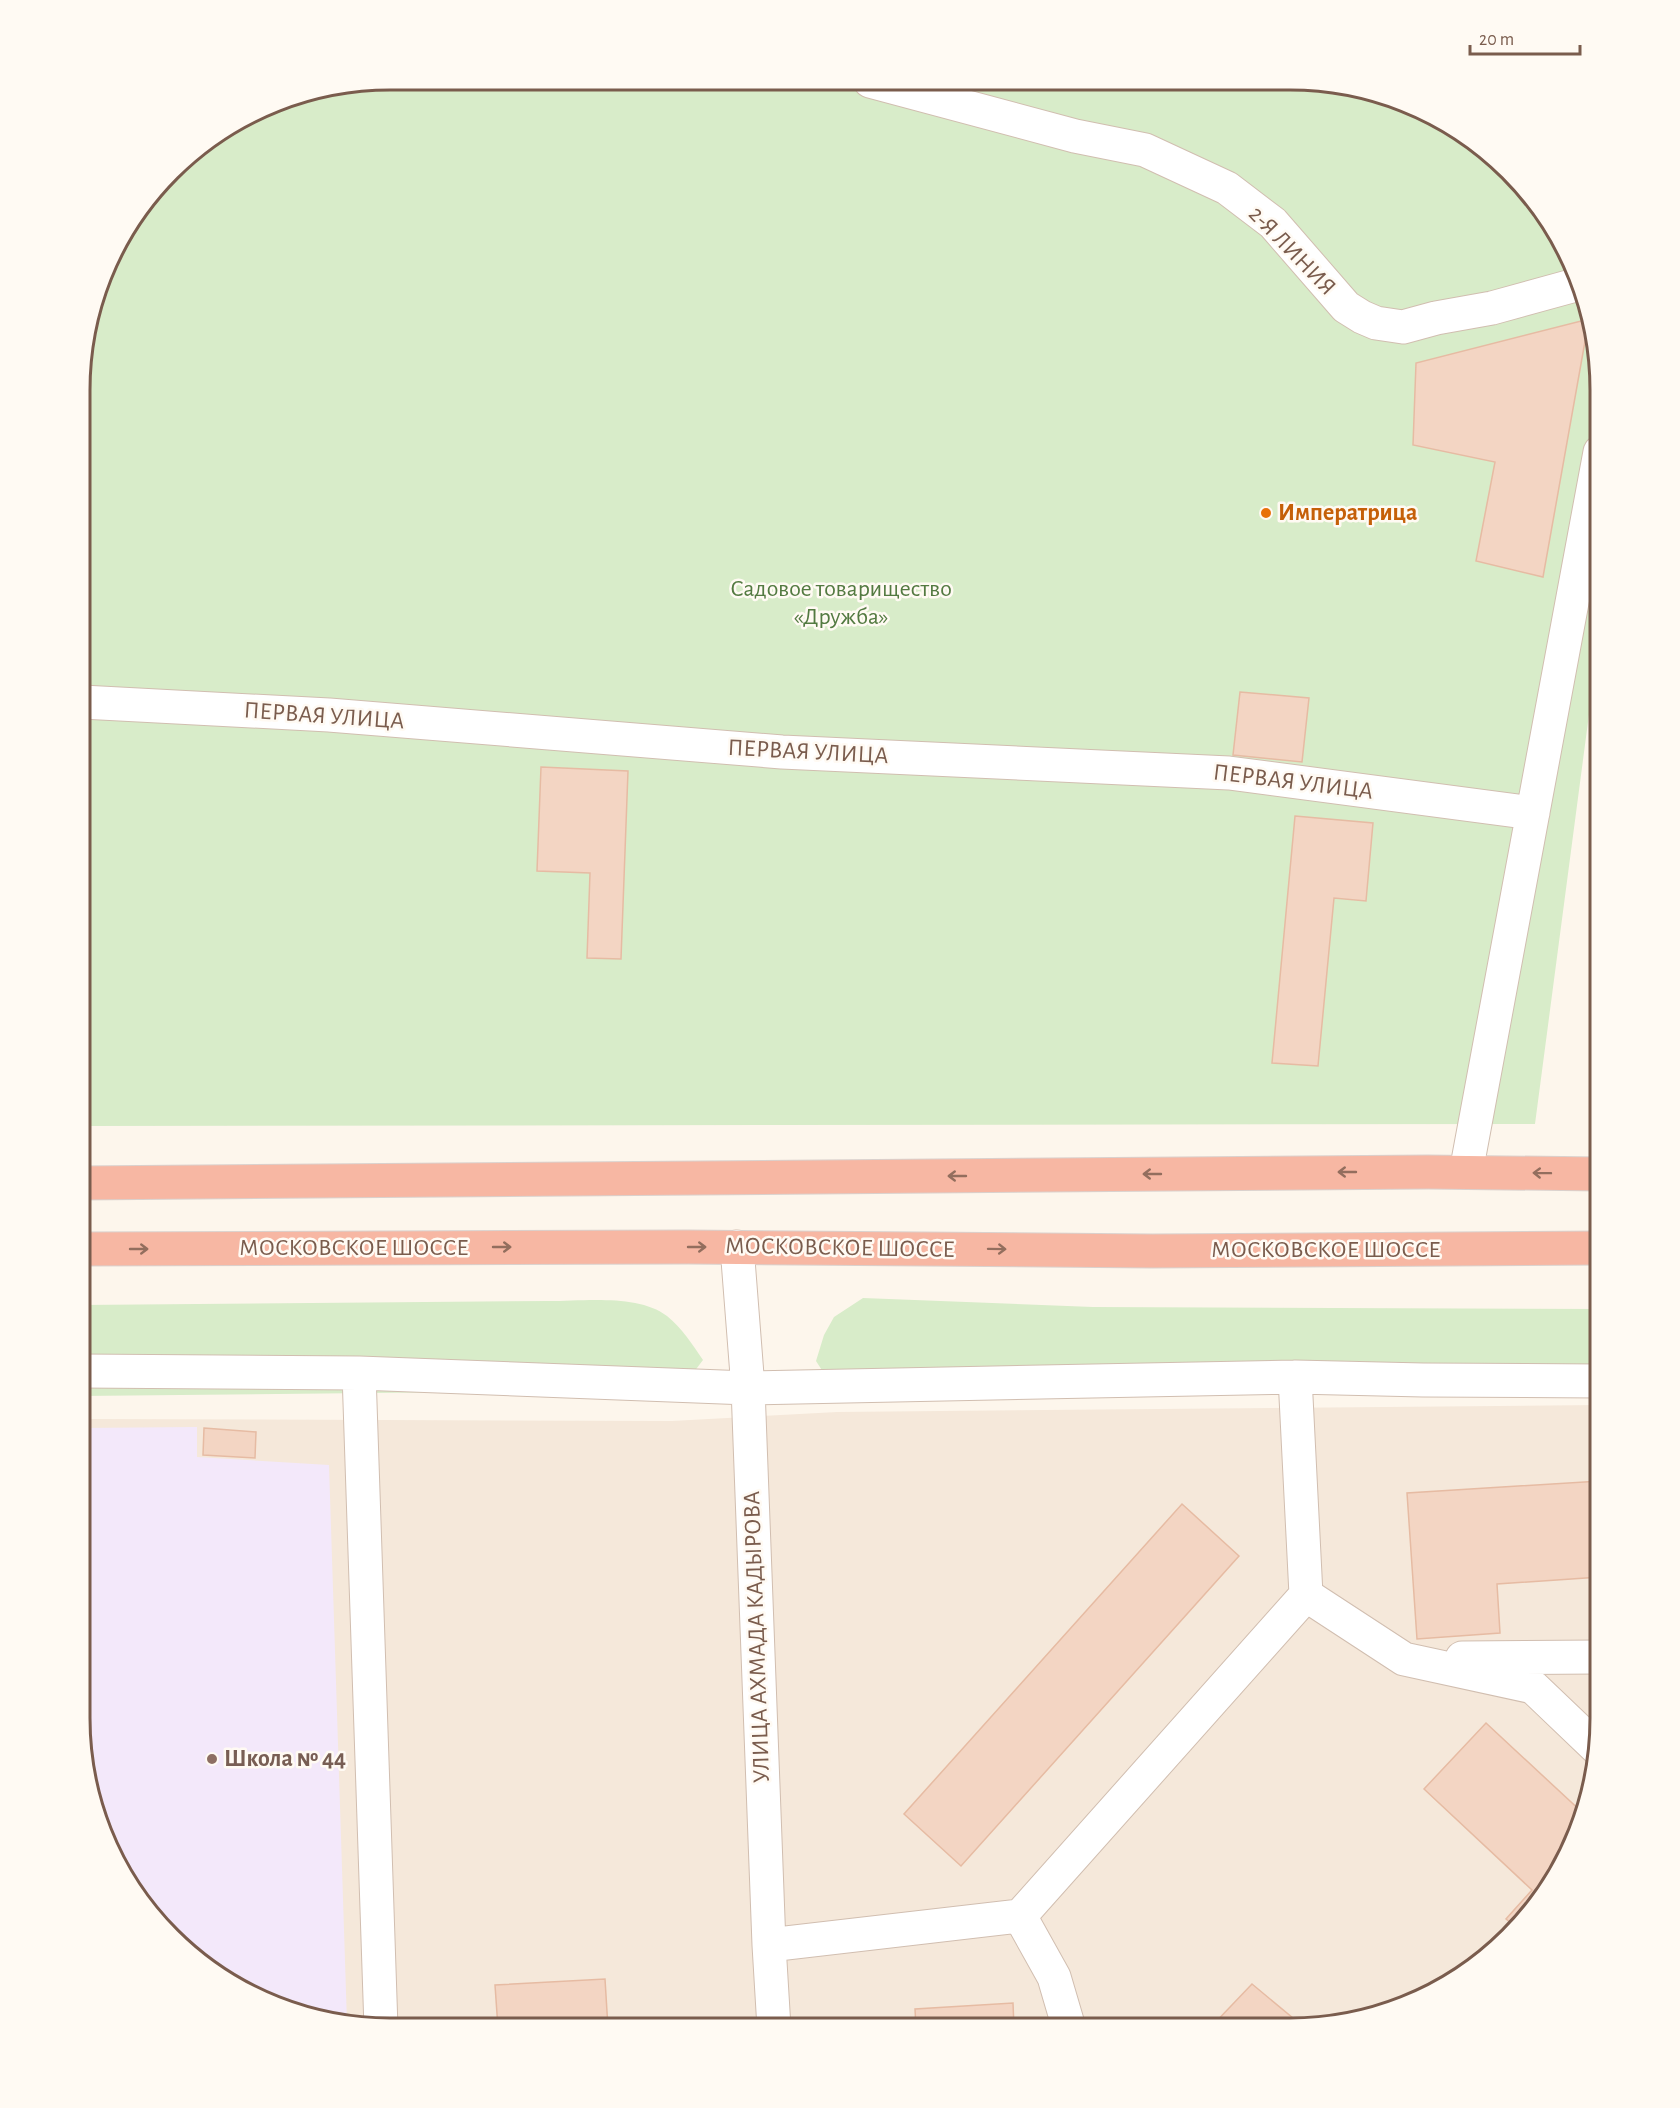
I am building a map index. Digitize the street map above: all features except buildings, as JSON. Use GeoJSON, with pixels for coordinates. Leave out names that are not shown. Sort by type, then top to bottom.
{"type":"FeatureCollection","features":[{"type":"Feature","properties":{"kind":"highway"},"geometry":{"type":"LineString","coordinates":[[90,1183],[1466,1172],[1590,1174]]}},
{"type":"Feature","properties":{"kind":"highway","name":"МОСКОВСКОЕ ШОССЕ"},"geometry":{"type":"LineString","coordinates":[[90,1249],[737,1247],[1152,1251],[1590,1248]]}},
{"type":"Feature","properties":{"kind":"street","name":"2-Я ЛИНИЯ"},"geometry":{"type":"LineString","coordinates":[[904,90],[1075,136],[1145,150],[1227,188],[1273,223],[1346,307],[1362,318],[1376,323],[1404,327],[1436,318],[1492,308],[1571,286]]}},
{"type":"Feature","properties":{"kind":"street"},"geometry":{"type":"LineString","coordinates":[[1466,1172],[1590,506]]}},
{"type":"Feature","properties":{"kind":"street","name":"ПЕРВАЯ УЛИЦА"},"geometry":{"type":"LineString","coordinates":[[90,702],[329,715],[782,752],[1229,773],[1533,813]]}},
{"type":"Feature","properties":{"kind":"street","name":"УЛИЦА АХМАДА КАДЫРОВА"},"geometry":{"type":"LineString","coordinates":[[737,1247],[748,1388],[773,2018]]}},
{"type":"Feature","properties":{"kind":"street"},"geometry":{"type":"LineString","coordinates":[[90,1371],[358,1373],[748,1388],[1295,1377],[1590,1381]]}},
{"type":"Feature","properties":{"kind":"street"},"geometry":{"type":"LineString","coordinates":[[358,1373],[381,2018]]}},
{"type":"Feature","properties":{"kind":"street"},"geometry":{"type":"LineString","coordinates":[[769,1945],[1020,1916],[1306,1595],[1295,1377]]}},
{"type":"Feature","properties":{"kind":"street"},"geometry":{"type":"LineString","coordinates":[[1306,1595],[1404,1659],[1533,1687],[1589,1740]]}},
{"type":"Feature","properties":{"kind":"street"},"geometry":{"type":"LineString","coordinates":[[1404,1659],[1590,1657]]}},
{"type":"Feature","properties":{"kind":"street"},"geometry":{"type":"LineString","coordinates":[[1020,1916],[1054,1977],[1066,2018]]}},
{"type":"Feature","properties":{"kind":"shaded area"},"geometry":{"type":"Polygon","coordinates":[[[1590,1405],[1590,1718],[1587,1757],[1580,1796],[1567,1833],[1550,1868],[1528,1901],[1488,1944],[1440,1978],[1405,1995],[1368,2008],[1310,2017],[390,2018],[351,2015],[312,2008],[257,1987],[223,1967],[192,1944],[152,1901],[130,1868],[113,1833],[100,1796],[93,1757],[90,1718],[90,1419],[672,1421],[837,1412],[1590,1405]]]}},
{"type":"Feature","properties":{"kind":"shaded area","name":"Школа № 44"},"geometry":{"type":"Polygon","coordinates":[[[197,1427],[197,1457],[329,1465],[347,2014],[312,2008],[275,1995],[240,1978],[207,1956],[164,1916],[152,1901],[130,1868],[113,1833],[100,1796],[91,1738],[90,1428],[197,1427]]]}},
{"type":"Feature","properties":{"kind":"green space","name":"Садовое товарищество «Дружба»"},"geometry":{"type":"Polygon","coordinates":[[[1290,90],[1329,93],[1368,100],[1405,113],[1440,130],[1488,164],[1516,192],[1550,240],[1567,275],[1580,312],[1589,370],[1590,707],[1535,1124],[90,1126],[90,390],[93,351],[100,312],[113,275],[130,240],[164,192],[192,164],[240,130],[275,113],[312,100],[370,91],[1290,90]]]}},
{"type":"Feature","properties":{"kind":"green space"},"geometry":{"type":"Polygon","coordinates":[[[863,1298],[1093,1307],[1590,1309],[1590,1388],[827,1378],[816,1361],[824,1335],[834,1317],[863,1298]]]}},
{"type":"Feature","properties":{"kind":"green space"},"geometry":{"type":"Polygon","coordinates":[[[611,1300],[642,1304],[667,1316],[703,1360],[672,1401],[653,1390],[90,1396],[90,1305],[611,1300]]]}},
{"type":"Feature","properties":{"kind":"place","name":"Императрица"},"geometry":{"type":"Point","coordinates":[1266,513]}},
{"type":"Feature","properties":{"kind":"place","name":"Школа № 44"},"geometry":{"type":"Point","coordinates":[212,1759]}}]}
